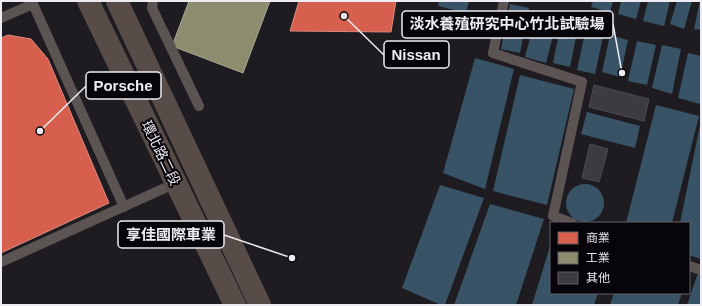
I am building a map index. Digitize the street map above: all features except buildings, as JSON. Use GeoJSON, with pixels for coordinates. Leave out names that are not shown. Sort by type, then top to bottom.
{"type":"FeatureCollection","features":[{"type":"Feature","properties":{"kind":"street","name":"環北路二段"},"geometry":{"type":"LineString","coordinates":[[88,1],[235,305]]}},
{"type":"Feature","properties":{"kind":"street","name":"環北路二段"},"geometry":{"type":"LineString","coordinates":[[117,1],[260,305]]}},
{"type":"Feature","properties":{"kind":"lane"},"geometry":{"type":"LineString","coordinates":[[153,1],[152,8],[199,106]]}},
{"type":"Feature","properties":{"kind":"lane"},"geometry":{"type":"LineString","coordinates":[[504,1],[493,53],[582,82],[553,216],[569,222]]}},
{"type":"Feature","properties":{"kind":"lane"},"geometry":{"type":"LineString","coordinates":[[1,18],[33,4],[124,207]]}},
{"type":"Feature","properties":{"kind":"lane"},"geometry":{"type":"LineString","coordinates":[[1,262],[176,183]]}},
{"type":"Feature","properties":{"kind":"lane"},"geometry":{"type":"LineString","coordinates":[[690,266],[701,270]]}},
{"type":"Feature","properties":{"kind":"water"},"geometry":{"type":"Polygon","coordinates":[[[439,1],[469,1],[466,13],[438,6],[439,1]]]}},
{"type":"Feature","properties":{"kind":"water"},"geometry":{"type":"Polygon","coordinates":[[[593,1],[613,1],[610,12],[591,7],[593,1]]]}},
{"type":"Feature","properties":{"kind":"water"},"geometry":{"type":"Polygon","coordinates":[[[621,1],[641,1],[636,19],[618,14],[621,1]]]}},
{"type":"Feature","properties":{"kind":"water"},"geometry":{"type":"Polygon","coordinates":[[[648,1],[670,1],[664,26],[643,21],[648,1]]]}},
{"type":"Feature","properties":{"kind":"water"},"geometry":{"type":"Polygon","coordinates":[[[677,1],[692,1],[684,29],[670,24],[677,1]]]}},
{"type":"Feature","properties":{"kind":"water"},"geometry":{"type":"Polygon","coordinates":[[[701,1],[701,30],[694,29],[701,1]]]}},
{"type":"Feature","properties":{"kind":"water"},"geometry":{"type":"Polygon","coordinates":[[[510,4],[529,8],[520,53],[501,49],[510,4]]]}},
{"type":"Feature","properties":{"kind":"water"},"geometry":{"type":"Polygon","coordinates":[[[537,11],[558,16],[546,63],[525,57],[537,11]]]}},
{"type":"Feature","properties":{"kind":"water"},"geometry":{"type":"Polygon","coordinates":[[[561,23],[578,27],[570,67],[553,63],[561,23]]]}},
{"type":"Feature","properties":{"kind":"water"},"geometry":{"type":"Polygon","coordinates":[[[586,28],[604,32],[595,74],[577,70],[586,28]]]}},
{"type":"Feature","properties":{"kind":"water"},"geometry":{"type":"Polygon","coordinates":[[[610,35],[628,40],[620,77],[602,72],[610,35]]]}},
{"type":"Feature","properties":{"kind":"water"},"geometry":{"type":"Polygon","coordinates":[[[637,41],[656,45],[647,85],[628,81],[637,41]]]}},
{"type":"Feature","properties":{"kind":"water"},"geometry":{"type":"Polygon","coordinates":[[[662,45],[681,49],[672,94],[652,88],[662,45]]]}},
{"type":"Feature","properties":{"kind":"water"},"geometry":{"type":"Polygon","coordinates":[[[688,53],[701,56],[700,104],[678,98],[688,53]]]}},
{"type":"Feature","properties":{"kind":"water"},"geometry":{"type":"Polygon","coordinates":[[[475,58],[514,69],[485,189],[443,173],[475,58]]]}},
{"type":"Feature","properties":{"kind":"water"},"geometry":{"type":"Polygon","coordinates":[[[520,75],[574,89],[547,205],[493,191],[520,75]]]}},
{"type":"Feature","properties":{"kind":"water"},"geometry":{"type":"Polygon","coordinates":[[[656,105],[699,116],[672,222],[626,222],[656,105]]]}},
{"type":"Feature","properties":{"kind":"water"},"geometry":{"type":"Polygon","coordinates":[[[587,112],[640,126],[635,148],[581,134],[587,112]]]}},
{"type":"Feature","properties":{"kind":"water"},"geometry":{"type":"Polygon","coordinates":[[[701,120],[701,259],[690,255],[690,222],[680,222],[701,120]]]}},
{"type":"Feature","properties":{"kind":"water"},"geometry":{"type":"Polygon","coordinates":[[[581,184],[589,184],[596,187],[601,192],[604,203],[601,214],[596,219],[589,222],[581,222],[574,219],[569,214],[566,207],[566,199],[569,192],[574,187],[581,184]]]}},
{"type":"Feature","properties":{"kind":"water"},"geometry":{"type":"Polygon","coordinates":[[[440,185],[484,198],[445,305],[441,305],[402,288],[440,185]]]}},
{"type":"Feature","properties":{"kind":"water"},"geometry":{"type":"Polygon","coordinates":[[[490,204],[544,219],[516,305],[454,305],[490,204]]]}},
{"type":"Feature","properties":{"kind":"water"},"geometry":{"type":"Polygon","coordinates":[[[550,246],[550,294],[598,294],[594,305],[532,305],[550,246]]]}},
{"type":"Feature","properties":{"kind":"water"},"geometry":{"type":"Polygon","coordinates":[[[698,273],[701,274],[701,305],[687,305],[698,273]]]}},
{"type":"Feature","properties":{"kind":"water"},"geometry":{"type":"Polygon","coordinates":[[[614,294],[682,294],[678,305],[610,305],[614,294]]]}},
{"type":"Feature","properties":{"kind":"place","name":"Nissan"},"geometry":{"type":"Point","coordinates":[344,16]}},
{"type":"Feature","properties":{"kind":"place","name":"淡水養殖研究中心竹北試驗場"},"geometry":{"type":"Point","coordinates":[622,73]}},
{"type":"Feature","properties":{"kind":"place","name":"Porsche"},"geometry":{"type":"Point","coordinates":[40,131]}},
{"type":"Feature","properties":{"kind":"place","name":"享佳國際車業"},"geometry":{"type":"Point","coordinates":[292,258]}}]}
